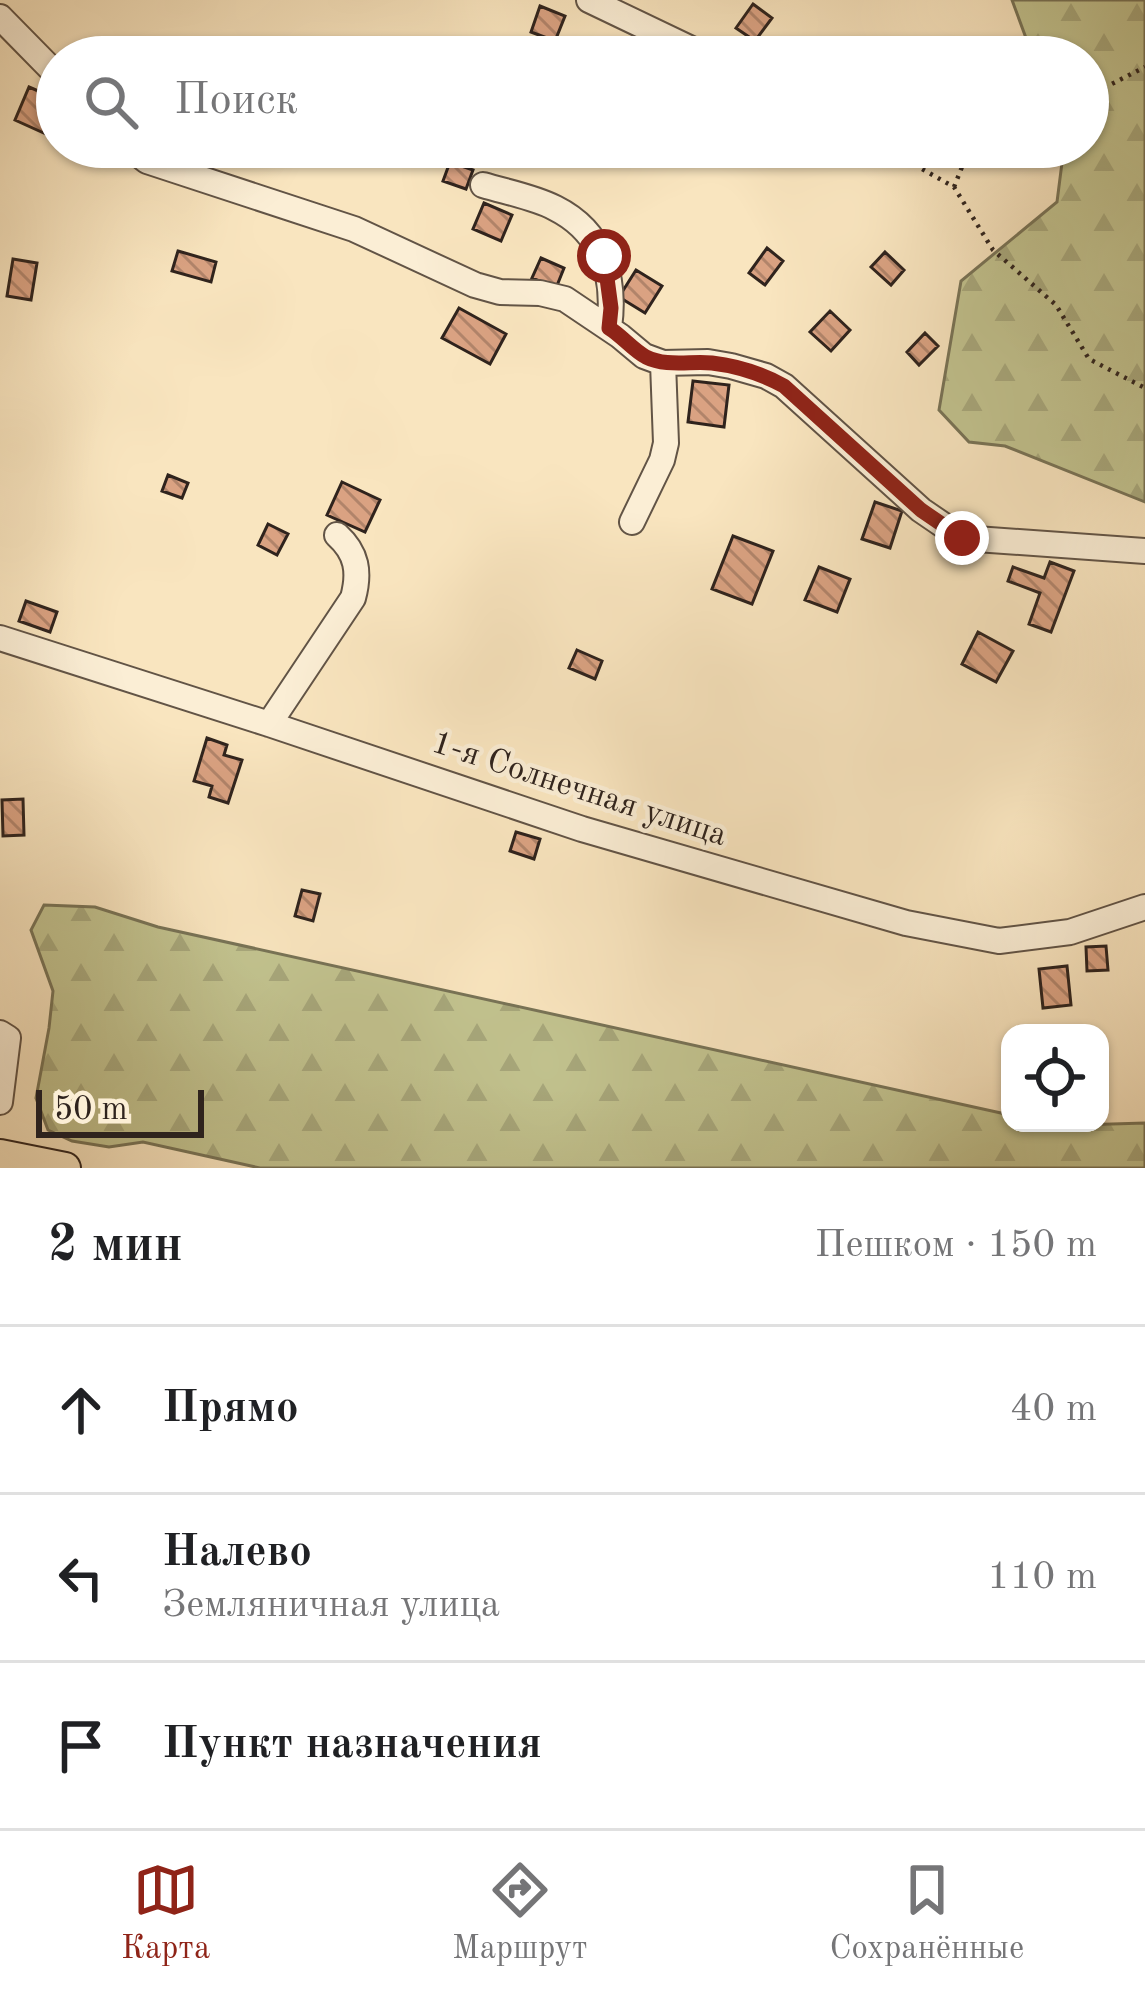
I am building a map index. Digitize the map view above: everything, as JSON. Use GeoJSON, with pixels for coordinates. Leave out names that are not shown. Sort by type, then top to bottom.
{"type":"FeatureCollection","features":[{"type":"Feature","properties":{"kind":"main road"},"geometry":{"type":"LineString","coordinates":[[0,1155],[65,1168]]}},
{"type":"Feature","properties":{"kind":"street"},"geometry":{"type":"LineString","coordinates":[[589,0],[664,36]]}},
{"type":"Feature","properties":{"kind":"street"},"geometry":{"type":"LineString","coordinates":[[0,17],[36,53]]}},
{"type":"Feature","properties":{"kind":"street"},"geometry":{"type":"LineString","coordinates":[[170,168],[354,230],[475,285],[565,299],[644,356],[663,363],[708,362],[766,376],[784,386],[921,510],[962,538],[1145,551]]}},
{"type":"Feature","properties":{"kind":"street"},"geometry":{"type":"LineString","coordinates":[[483,185],[556,208],[596,242],[604,256],[609,328]]}},
{"type":"Feature","properties":{"kind":"street"},"geometry":{"type":"LineString","coordinates":[[632,522],[666,443],[663,363]]}},
{"type":"Feature","properties":{"kind":"street"},"geometry":{"type":"LineString","coordinates":[[269,724],[353,598],[356,565],[350,547],[337,535]]}},
{"type":"Feature","properties":{"kind":"street","name":"1-я Солнечная улица"},"geometry":{"type":"LineString","coordinates":[[0,638],[582,829],[906,923],[999,940],[1070,932],[1145,908]]}},
{"type":"Feature","properties":{"kind":"street"},"geometry":{"type":"LineString","coordinates":[[0,1033],[8,1038],[0,1102]]}},
{"type":"Feature","properties":{"kind":"path"},"geometry":{"type":"LineString","coordinates":[[1109,85],[1145,67]]}},
{"type":"Feature","properties":{"kind":"path"},"geometry":{"type":"LineString","coordinates":[[920,168],[954,187],[993,250],[1056,305],[1089,359],[1145,388]]}},
{"type":"Feature","properties":{"kind":"path"},"geometry":{"type":"LineString","coordinates":[[954,187],[962,168]]}},
{"type":"Feature","properties":{"kind":"green space"},"geometry":{"type":"Polygon","coordinates":[[[1012,0],[1145,0],[1145,502],[1005,446],[969,442],[939,410],[961,281],[1057,202],[1061,168],[1109,168],[1109,36],[1025,36],[1012,0]]]}},
{"type":"Feature","properties":{"kind":"green space"},"geometry":{"type":"Polygon","coordinates":[[[44,905],[95,907],[158,927],[1001,1113],[1001,1132],[1109,1132],[1109,1124],[1145,1123],[1145,1168],[260,1168],[143,1142],[109,1147],[72,1141],[48,1130],[36,1098],[53,991],[31,930],[44,905]]]}},
{"type":"Feature","properties":{"kind":"building"},"geometry":{"type":"Polygon","coordinates":[[[753,4],[772,18],[759,36],[748,36],[736,28],[753,4]]]}},
{"type":"Feature","properties":{"kind":"building"},"geometry":{"type":"Polygon","coordinates":[[[540,6],[565,16],[557,36],[531,32],[540,6]]]}},
{"type":"Feature","properties":{"kind":"building"},"geometry":{"type":"Polygon","coordinates":[[[29,87],[36,90],[36,130],[15,120],[29,87]]]}},
{"type":"Feature","properties":{"kind":"building"},"geometry":{"type":"Polygon","coordinates":[[[448,168],[473,170],[466,189],[443,181],[448,168]]]}},
{"type":"Feature","properties":{"kind":"building"},"geometry":{"type":"Polygon","coordinates":[[[484,203],[512,215],[501,241],[473,229],[484,203]]]}},
{"type":"Feature","properties":{"kind":"building"},"geometry":{"type":"Polygon","coordinates":[[[767,248],[783,261],[765,285],[749,273],[767,248]]]}},
{"type":"Feature","properties":{"kind":"building"},"geometry":{"type":"Polygon","coordinates":[[[178,251],[216,262],[211,282],[172,271],[178,251]]]}},
{"type":"Feature","properties":{"kind":"building"},"geometry":{"type":"Polygon","coordinates":[[[885,252],[904,270],[891,285],[871,267],[885,252]]]}},
{"type":"Feature","properties":{"kind":"building"},"geometry":{"type":"Polygon","coordinates":[[[541,258],[564,268],[556,288],[532,278],[541,258]]]}},
{"type":"Feature","properties":{"kind":"building"},"geometry":{"type":"Polygon","coordinates":[[[13,259],[37,263],[31,300],[7,296],[13,259]]]}},
{"type":"Feature","properties":{"kind":"building"},"geometry":{"type":"Polygon","coordinates":[[[636,270],[662,286],[645,313],[619,297],[636,270]]]}},
{"type":"Feature","properties":{"kind":"building"},"geometry":{"type":"Polygon","coordinates":[[[459,308],[506,334],[490,364],[442,338],[459,308]]]}},
{"type":"Feature","properties":{"kind":"building"},"geometry":{"type":"Polygon","coordinates":[[[830,311],[850,330],[831,351],[810,332],[830,311]]]}},
{"type":"Feature","properties":{"kind":"building"},"geometry":{"type":"Polygon","coordinates":[[[925,333],[938,346],[919,365],[907,352],[925,333]]]}},
{"type":"Feature","properties":{"kind":"building"},"geometry":{"type":"Polygon","coordinates":[[[693,381],[729,385],[724,427],[688,422],[693,381]]]}},
{"type":"Feature","properties":{"kind":"building"},"geometry":{"type":"Polygon","coordinates":[[[168,475],[188,483],[182,498],[162,491],[168,475]]]}},
{"type":"Feature","properties":{"kind":"building"},"geometry":{"type":"Polygon","coordinates":[[[342,482],[380,500],[365,532],[327,515],[342,482]]]}},
{"type":"Feature","properties":{"kind":"building"},"geometry":{"type":"Polygon","coordinates":[[[875,502],[902,511],[890,548],[862,539],[875,502]]]}},
{"type":"Feature","properties":{"kind":"building"},"geometry":{"type":"Polygon","coordinates":[[[268,524],[288,534],[277,555],[258,545],[268,524]]]}},
{"type":"Feature","properties":{"kind":"building"},"geometry":{"type":"Polygon","coordinates":[[[733,536],[773,551],[752,604],[712,589],[733,536]]]}},
{"type":"Feature","properties":{"kind":"building"},"geometry":{"type":"Polygon","coordinates":[[[1050,562],[1074,571],[1051,632],[1029,624],[1040,593],[1008,581],[1013,567],[1044,578],[1050,562]]]}},
{"type":"Feature","properties":{"kind":"building"},"geometry":{"type":"Polygon","coordinates":[[[819,567],[850,579],[837,612],[805,600],[819,567]]]}},
{"type":"Feature","properties":{"kind":"building"},"geometry":{"type":"Polygon","coordinates":[[[26,601],[57,612],[50,632],[19,621],[26,601]]]}},
{"type":"Feature","properties":{"kind":"building"},"geometry":{"type":"Polygon","coordinates":[[[978,632],[1013,651],[996,682],[962,664],[978,632]]]}},
{"type":"Feature","properties":{"kind":"building"},"geometry":{"type":"Polygon","coordinates":[[[577,650],[602,661],[595,679],[569,668],[577,650]]]}},
{"type":"Feature","properties":{"kind":"building"},"geometry":{"type":"Polygon","coordinates":[[[207,738],[227,745],[224,755],[242,760],[228,803],[209,797],[212,786],[194,781],[207,738]]]}},
{"type":"Feature","properties":{"kind":"building"},"geometry":{"type":"Polygon","coordinates":[[[23,799],[24,835],[3,836],[2,800],[23,799]]]}},
{"type":"Feature","properties":{"kind":"building"},"geometry":{"type":"Polygon","coordinates":[[[516,832],[540,839],[534,859],[510,851],[516,832]]]}},
{"type":"Feature","properties":{"kind":"building"},"geometry":{"type":"Polygon","coordinates":[[[302,890],[320,894],[313,921],[295,916],[302,890]]]}},
{"type":"Feature","properties":{"kind":"building"},"geometry":{"type":"Polygon","coordinates":[[[1106,946],[1108,970],[1087,971],[1086,947],[1106,946]]]}},
{"type":"Feature","properties":{"kind":"building"},"geometry":{"type":"Polygon","coordinates":[[[1067,966],[1071,1005],[1043,1008],[1039,969],[1067,966]]]}},
{"type":"Feature","properties":{"kind":"route"},"geometry":{"type":"LineString","coordinates":[[604,256],[609,328],[644,356],[663,363],[731,366],[784,386],[921,510],[962,538]]}}]}
